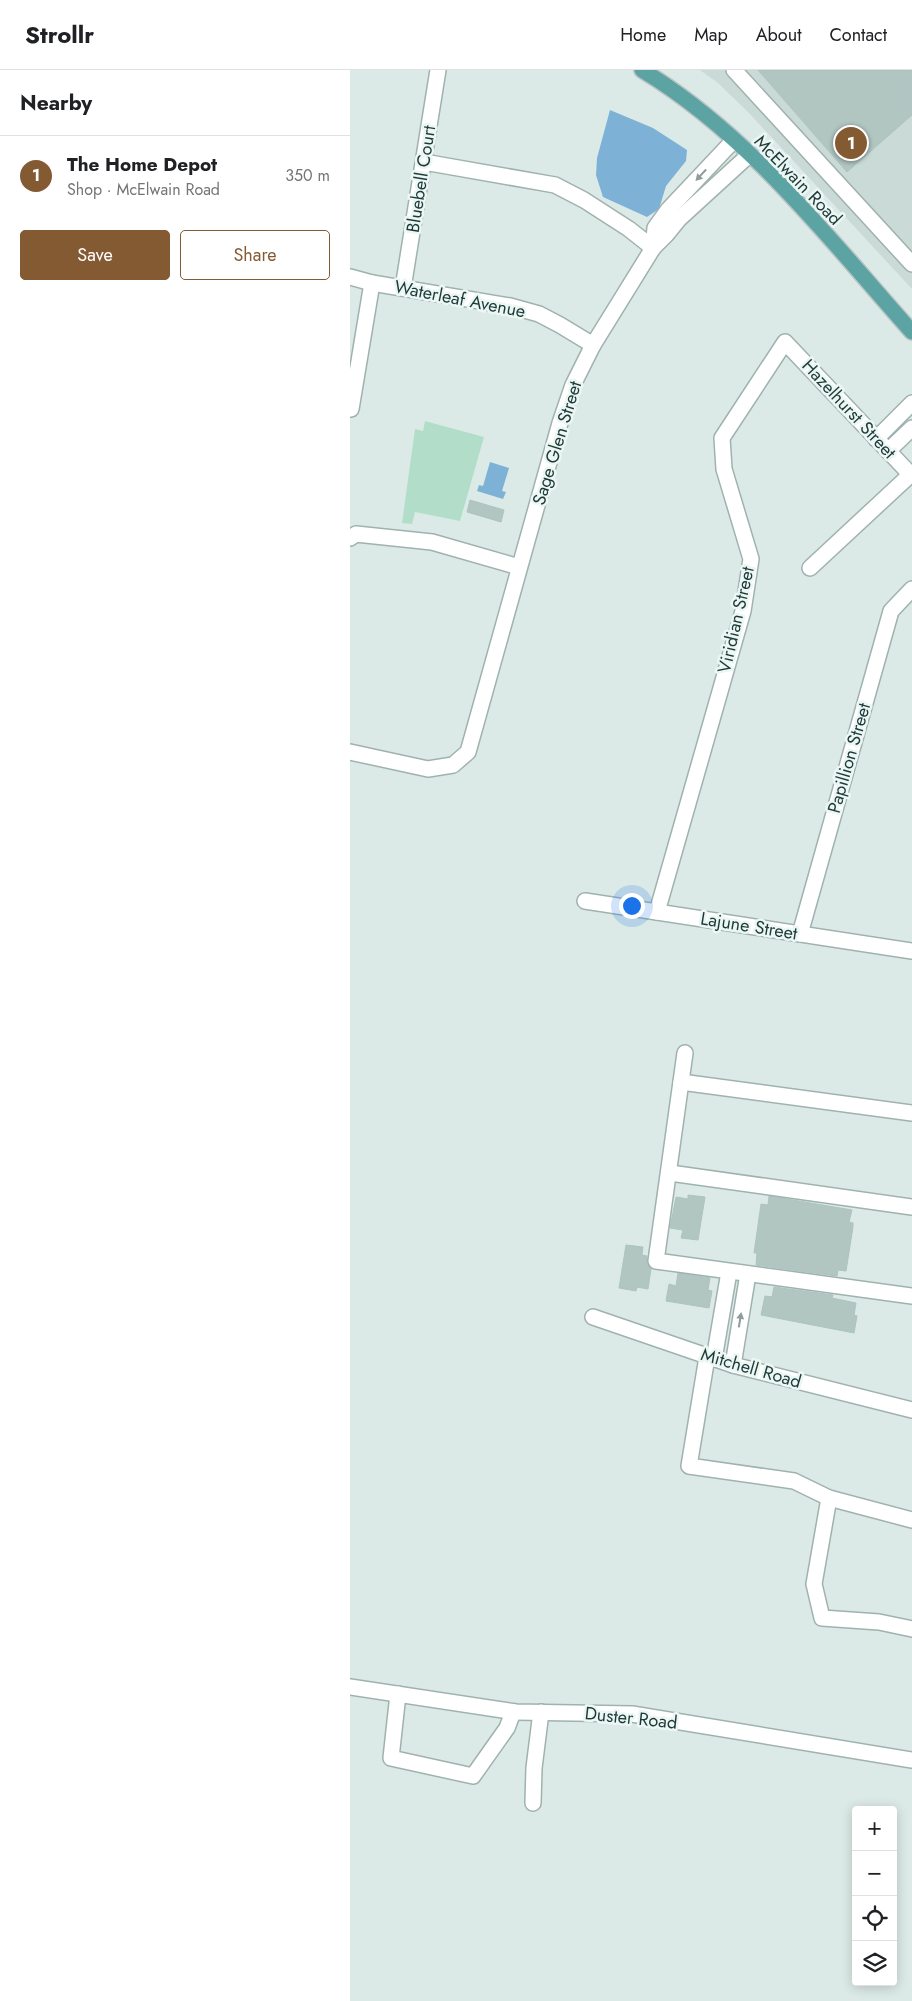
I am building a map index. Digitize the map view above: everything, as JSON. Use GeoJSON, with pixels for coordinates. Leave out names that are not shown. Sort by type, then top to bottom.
{"type":"FeatureCollection","features":[{"type":"Feature","properties":{"kind":"main road","name":"McElwain Road"},"geometry":{"type":"LineString","coordinates":[[642,70],[682,95],[734,140],[802,209],[912,332]]}},
{"type":"Feature","properties":{"kind":"street","name":"Bluebell Court"},"geometry":{"type":"LineString","coordinates":[[403,288],[438,70]]}},
{"type":"Feature","properties":{"kind":"street"},"geometry":{"type":"LineString","coordinates":[[734,70],[912,264]]}},
{"type":"Feature","properties":{"kind":"street","name":"Sage Glen Street"},"geometry":{"type":"LineString","coordinates":[[681,207],[734,140]]}},
{"type":"Feature","properties":{"kind":"street","name":"Sage Glen Street"},"geometry":{"type":"LineString","coordinates":[[350,752],[428,769],[453,765],[468,752],[562,416],[573,385],[593,345],[652,248],[655,228],[749,155]]}},
{"type":"Feature","properties":{"kind":"street"},"geometry":{"type":"LineString","coordinates":[[424,162],[555,185],[584,200],[629,229],[652,248]]}},
{"type":"Feature","properties":{"kind":"street","name":"Waterleaf Avenue"},"geometry":{"type":"LineString","coordinates":[[350,277],[372,283],[510,306],[539,314],[560,324],[593,345]]}},
{"type":"Feature","properties":{"kind":"street"},"geometry":{"type":"LineString","coordinates":[[351,409],[372,283]]}},
{"type":"Feature","properties":{"kind":"street","name":"Hazelhurst Street"},"geometry":{"type":"LineString","coordinates":[[785,342],[911,476]]}},
{"type":"Feature","properties":{"kind":"street","name":"Viridian Street"},"geometry":{"type":"LineString","coordinates":[[658,912],[743,610],[751,559],[724,469],[722,438],[785,342]]}},
{"type":"Feature","properties":{"kind":"street"},"geometry":{"type":"LineString","coordinates":[[876,439],[912,403]]}},
{"type":"Feature","properties":{"kind":"street"},"geometry":{"type":"LineString","coordinates":[[888,451],[912,428]]}},
{"type":"Feature","properties":{"kind":"street"},"geometry":{"type":"LineString","coordinates":[[810,568],[911,476]]}},
{"type":"Feature","properties":{"kind":"street"},"geometry":{"type":"LineString","coordinates":[[350,538],[356,534],[432,542],[519,567]]}},
{"type":"Feature","properties":{"kind":"street","name":"Papillion Street"},"geometry":{"type":"LineString","coordinates":[[800,934],[890,611],[912,590]]}},
{"type":"Feature","properties":{"kind":"street","name":"Lajune Street"},"geometry":{"type":"LineString","coordinates":[[585,901],[912,951]]}},
{"type":"Feature","properties":{"kind":"street"},"geometry":{"type":"LineString","coordinates":[[685,1053],[670,1173],[656,1261],[912,1296]]}},
{"type":"Feature","properties":{"kind":"street"},"geometry":{"type":"LineString","coordinates":[[681,1082],[912,1114]]}},
{"type":"Feature","properties":{"kind":"street"},"geometry":{"type":"LineString","coordinates":[[670,1173],[912,1207]]}},
{"type":"Feature","properties":{"kind":"street"},"geometry":{"type":"LineString","coordinates":[[729,1272],[689,1466],[794,1481],[829,1498],[912,1520]]}},
{"type":"Feature","properties":{"kind":"street"},"geometry":{"type":"LineString","coordinates":[[733,1365],[748,1274]]}},
{"type":"Feature","properties":{"kind":"street","name":"Mitchell Road"},"geometry":{"type":"LineString","coordinates":[[593,1318],[733,1365],[912,1410]]}},
{"type":"Feature","properties":{"kind":"street"},"geometry":{"type":"LineString","coordinates":[[829,1498],[814,1584],[822,1618],[880,1622],[912,1629]]}},
{"type":"Feature","properties":{"kind":"street","name":"Duster Road"},"geometry":{"type":"LineString","coordinates":[[350,1687],[513,1712],[632,1714],[912,1760]]}},
{"type":"Feature","properties":{"kind":"street"},"geometry":{"type":"LineString","coordinates":[[398,1694],[391,1758],[473,1776],[507,1728],[513,1712]]}},
{"type":"Feature","properties":{"kind":"street"},"geometry":{"type":"LineString","coordinates":[[533,1803],[534,1768],[541,1712]]}},
{"type":"Feature","properties":{"kind":"shaded area"},"geometry":{"type":"Polygon","coordinates":[[[700,70],[912,70],[912,289],[749,113],[718,83],[700,70]]]}},
{"type":"Feature","properties":{"kind":"green space"},"geometry":{"type":"Polygon","coordinates":[[[425,421],[484,437],[460,521],[415,512],[412,524],[402,523],[415,429],[423,431],[425,421]]]}},
{"type":"Feature","properties":{"kind":"water"},"geometry":{"type":"Polygon","coordinates":[[[610,110],[653,128],[687,150],[686,161],[666,186],[659,209],[647,217],[603,197],[596,175],[597,158],[610,110]]]}},
{"type":"Feature","properties":{"kind":"water"},"geometry":{"type":"Polygon","coordinates":[[[490,462],[509,468],[502,491],[506,492],[503,499],[477,491],[479,485],[483,486],[490,462]]]}},
{"type":"Feature","properties":{"kind":"building"},"geometry":{"type":"Polygon","coordinates":[[[758,70],[912,70],[912,115],[847,172],[758,70]]]}},
{"type":"Feature","properties":{"kind":"building"},"geometry":{"type":"Polygon","coordinates":[[[470,500],[504,510],[501,522],[467,512],[470,500]]]}},
{"type":"Feature","properties":{"kind":"building"},"geometry":{"type":"Polygon","coordinates":[[[688,1195],[705,1197],[698,1240],[681,1238],[683,1230],[670,1228],[676,1197],[688,1199],[688,1195]]]}},
{"type":"Feature","properties":{"kind":"building"},"geometry":{"type":"Polygon","coordinates":[[[769,1196],[852,1210],[849,1222],[853,1223],[853,1227],[846,1271],[838,1270],[837,1276],[756,1265],[757,1253],[754,1253],[761,1204],[768,1205],[769,1196]]]}},
{"type":"Feature","properties":{"kind":"building"},"geometry":{"type":"Polygon","coordinates":[[[626,1245],[643,1247],[642,1255],[647,1256],[647,1264],[651,1269],[648,1289],[637,1287],[636,1291],[619,1288],[626,1245]]]}},
{"type":"Feature","properties":{"kind":"building"},"geometry":{"type":"Polygon","coordinates":[[[678,1273],[710,1278],[708,1290],[712,1291],[709,1308],[666,1301],[669,1284],[676,1286],[678,1273]]]}},
{"type":"Feature","properties":{"kind":"building"},"geometry":{"type":"Polygon","coordinates":[[[774,1287],[833,1295],[832,1298],[856,1303],[854,1315],[857,1316],[854,1333],[761,1315],[765,1296],[772,1297],[774,1287]]]}},
{"type":"Feature","properties":{"kind":"place","name":"The Home Depot"},"geometry":{"type":"Point","coordinates":[851,143]}}]}
